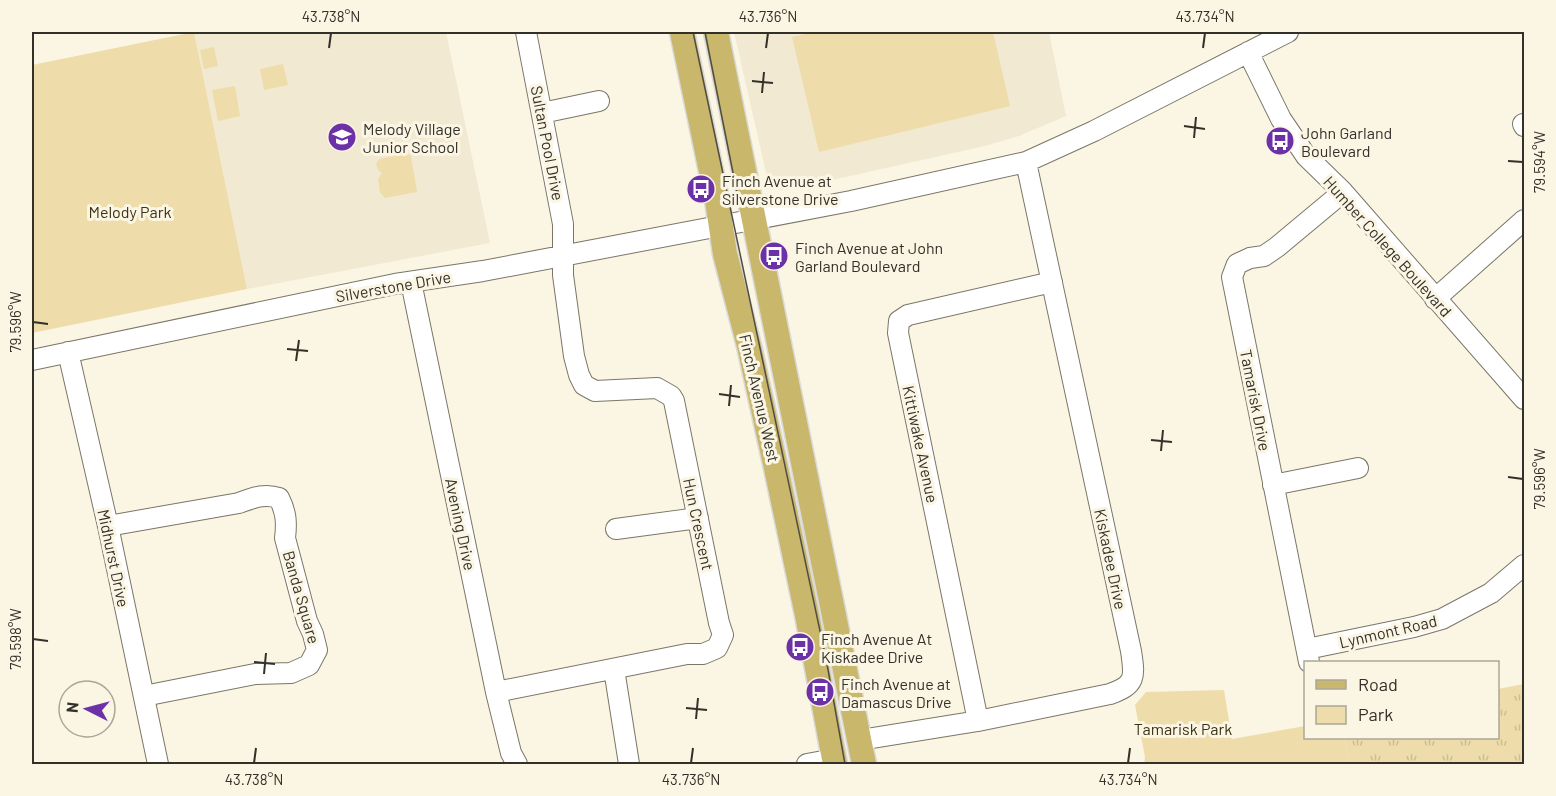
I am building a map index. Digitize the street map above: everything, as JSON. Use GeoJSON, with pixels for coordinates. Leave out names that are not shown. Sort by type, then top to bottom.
{"type":"FeatureCollection","features":[{"type":"Feature","properties":{"kind":"main road","name":"Finch Avenue West"},"geometry":{"type":"LineString","coordinates":[[682,32],[725,254],[777,468],[834,762]]}},
{"type":"Feature","properties":{"kind":"main road","name":"Finch Avenue West"},"geometry":{"type":"LineString","coordinates":[[717,32],[864,765]]}},
{"type":"Feature","properties":{"kind":"street","name":"Sultan Pool Drive"},"geometry":{"type":"LineString","coordinates":[[526,32],[563,224],[562,256]]}},
{"type":"Feature","properties":{"kind":"street"},"geometry":{"type":"LineString","coordinates":[[756,220],[1026,162],[1068,144],[1288,32]]}},
{"type":"Feature","properties":{"kind":"street","name":"Humber College Boulevard"},"geometry":{"type":"LineString","coordinates":[[1248,52],[1265,91],[1294,140],[1343,192],[1524,399]]}},
{"type":"Feature","properties":{"kind":"street"},"geometry":{"type":"LineString","coordinates":[[542,113],[599,101]]}},
{"type":"Feature","properties":{"kind":"street","name":"Kiskadee Drive"},"geometry":{"type":"LineString","coordinates":[[860,740],[978,721],[1110,694],[1126,688],[1134,677],[1131,651],[1026,162]]}},
{"type":"Feature","properties":{"kind":"street","name":"Tamarisk Drive"},"geometry":{"type":"LineString","coordinates":[[1308,656],[1232,277],[1237,264],[1250,258],[1264,256],[1343,192]]}},
{"type":"Feature","properties":{"kind":"street","name":"Silverstone Drive"},"geometry":{"type":"LineString","coordinates":[[32,360],[411,282],[756,220]]}},
{"type":"Feature","properties":{"kind":"street"},"geometry":{"type":"LineString","coordinates":[[1435,299],[1524,220]]}},
{"type":"Feature","properties":{"kind":"street","name":"Hun Crescent"},"geometry":{"type":"LineString","coordinates":[[496,692],[687,654],[703,654],[717,648],[723,635],[718,622],[674,401],[671,396],[657,388],[595,391],[584,385],[574,356],[562,256]]}},
{"type":"Feature","properties":{"kind":"street","name":"Avening Drive"},"geometry":{"type":"LineString","coordinates":[[411,282],[496,692],[517,765]]}},
{"type":"Feature","properties":{"kind":"street","name":"Kittiwake Avenue"},"geometry":{"type":"LineString","coordinates":[[978,721],[898,333],[899,321],[908,315],[1052,282]]}},
{"type":"Feature","properties":{"kind":"street","name":"Midhurst Drive"},"geometry":{"type":"LineString","coordinates":[[68,352],[108,526],[158,765]]}},
{"type":"Feature","properties":{"kind":"street"},"geometry":{"type":"LineString","coordinates":[[1273,485],[1358,468]]}},
{"type":"Feature","properties":{"kind":"street","name":"Banda Square"},"geometry":{"type":"LineString","coordinates":[[108,526],[233,504],[262,496],[269,495],[279,498],[285,510],[287,525],[285,538],[317,650],[309,665],[291,673],[255,674],[144,696]]}},
{"type":"Feature","properties":{"kind":"street"},"geometry":{"type":"LineString","coordinates":[[616,529],[698,518]]}},
{"type":"Feature","properties":{"kind":"street","name":"Lynmont Road"},"geometry":{"type":"LineString","coordinates":[[1308,656],[1442,619],[1491,593],[1524,565]]}},
{"type":"Feature","properties":{"kind":"street"},"geometry":{"type":"LineString","coordinates":[[614,669],[629,765]]}},
{"type":"Feature","properties":{"kind":"street"},"geometry":{"type":"LineString","coordinates":[[807,765],[834,762]]}},
{"type":"Feature","properties":{"kind":"shaded area","name":"Melody Village Junior School"},"geometry":{"type":"Polygon","coordinates":[[[194,32],[446,32],[490,243],[247,289],[194,32]]]}},
{"type":"Feature","properties":{"kind":"shaded area"},"geometry":{"type":"Polygon","coordinates":[[[734,32],[1049,32],[1066,116],[1019,136],[985,146],[780,190],[774,188],[767,177],[734,32]]]}},
{"type":"Feature","properties":{"kind":"green space","name":"Melody Park"},"geometry":{"type":"Polygon","coordinates":[[[194,32],[247,289],[32,333],[32,65],[194,32]]]}},
{"type":"Feature","properties":{"kind":"green space"},"geometry":{"type":"Polygon","coordinates":[[[814,32],[993,32],[1010,106],[819,152],[792,37],[814,32]]]}},
{"type":"Feature","properties":{"kind":"green space"},"geometry":{"type":"Polygon","coordinates":[[[214,47],[218,66],[204,69],[200,50],[214,47]]]}},
{"type":"Feature","properties":{"kind":"green space"},"geometry":{"type":"Polygon","coordinates":[[[283,64],[288,85],[264,90],[260,69],[283,64]]]}},
{"type":"Feature","properties":{"kind":"green space"},"geometry":{"type":"Polygon","coordinates":[[[235,86],[240,116],[218,121],[212,90],[235,86]]]}},
{"type":"Feature","properties":{"kind":"green space"},"geometry":{"type":"Polygon","coordinates":[[[407,153],[411,156],[417,192],[385,198],[380,192],[378,179],[382,173],[376,164],[379,159],[407,153]]]}},
{"type":"Feature","properties":{"kind":"green space"},"geometry":{"type":"Polygon","coordinates":[[[1524,684],[1524,764],[1350,764],[1344,739],[1499,739],[1499,689],[1524,684]]]}},
{"type":"Feature","properties":{"kind":"green space","name":"Tamarisk Park"},"geometry":{"type":"Polygon","coordinates":[[[1224,690],[1232,739],[1304,726],[1304,739],[1344,739],[1350,764],[1144,764],[1145,757],[1135,705],[1146,692],[1224,690]]]}},
{"type":"Feature","properties":{"kind":"tram line"},"geometry":{"type":"LineString","coordinates":[[693,32],[827,664],[845,764]]}},
{"type":"Feature","properties":{"kind":"tram line"},"geometry":{"type":"LineString","coordinates":[[705,32],[739,203]]}},
{"type":"Feature","properties":{"kind":"place","name":"Melody Village Junior School"},"geometry":{"type":"Point","coordinates":[342,137]}},
{"type":"Feature","properties":{"kind":"place","name":"John Garland Boulevard"},"geometry":{"type":"Point","coordinates":[1280,141]}},
{"type":"Feature","properties":{"kind":"place","name":"Finch Avenue at Silverstone Drive"},"geometry":{"type":"Point","coordinates":[701,189]}},
{"type":"Feature","properties":{"kind":"place","name":"Finch Avenue at John Garland Boulevard"},"geometry":{"type":"Point","coordinates":[774,256]}},
{"type":"Feature","properties":{"kind":"place","name":"Finch Avenue At Kiskadee Drive"},"geometry":{"type":"Point","coordinates":[800,647]}},
{"type":"Feature","properties":{"kind":"place","name":"Finch Avenue at Damascus Drive"},"geometry":{"type":"Point","coordinates":[820,692]}}]}
